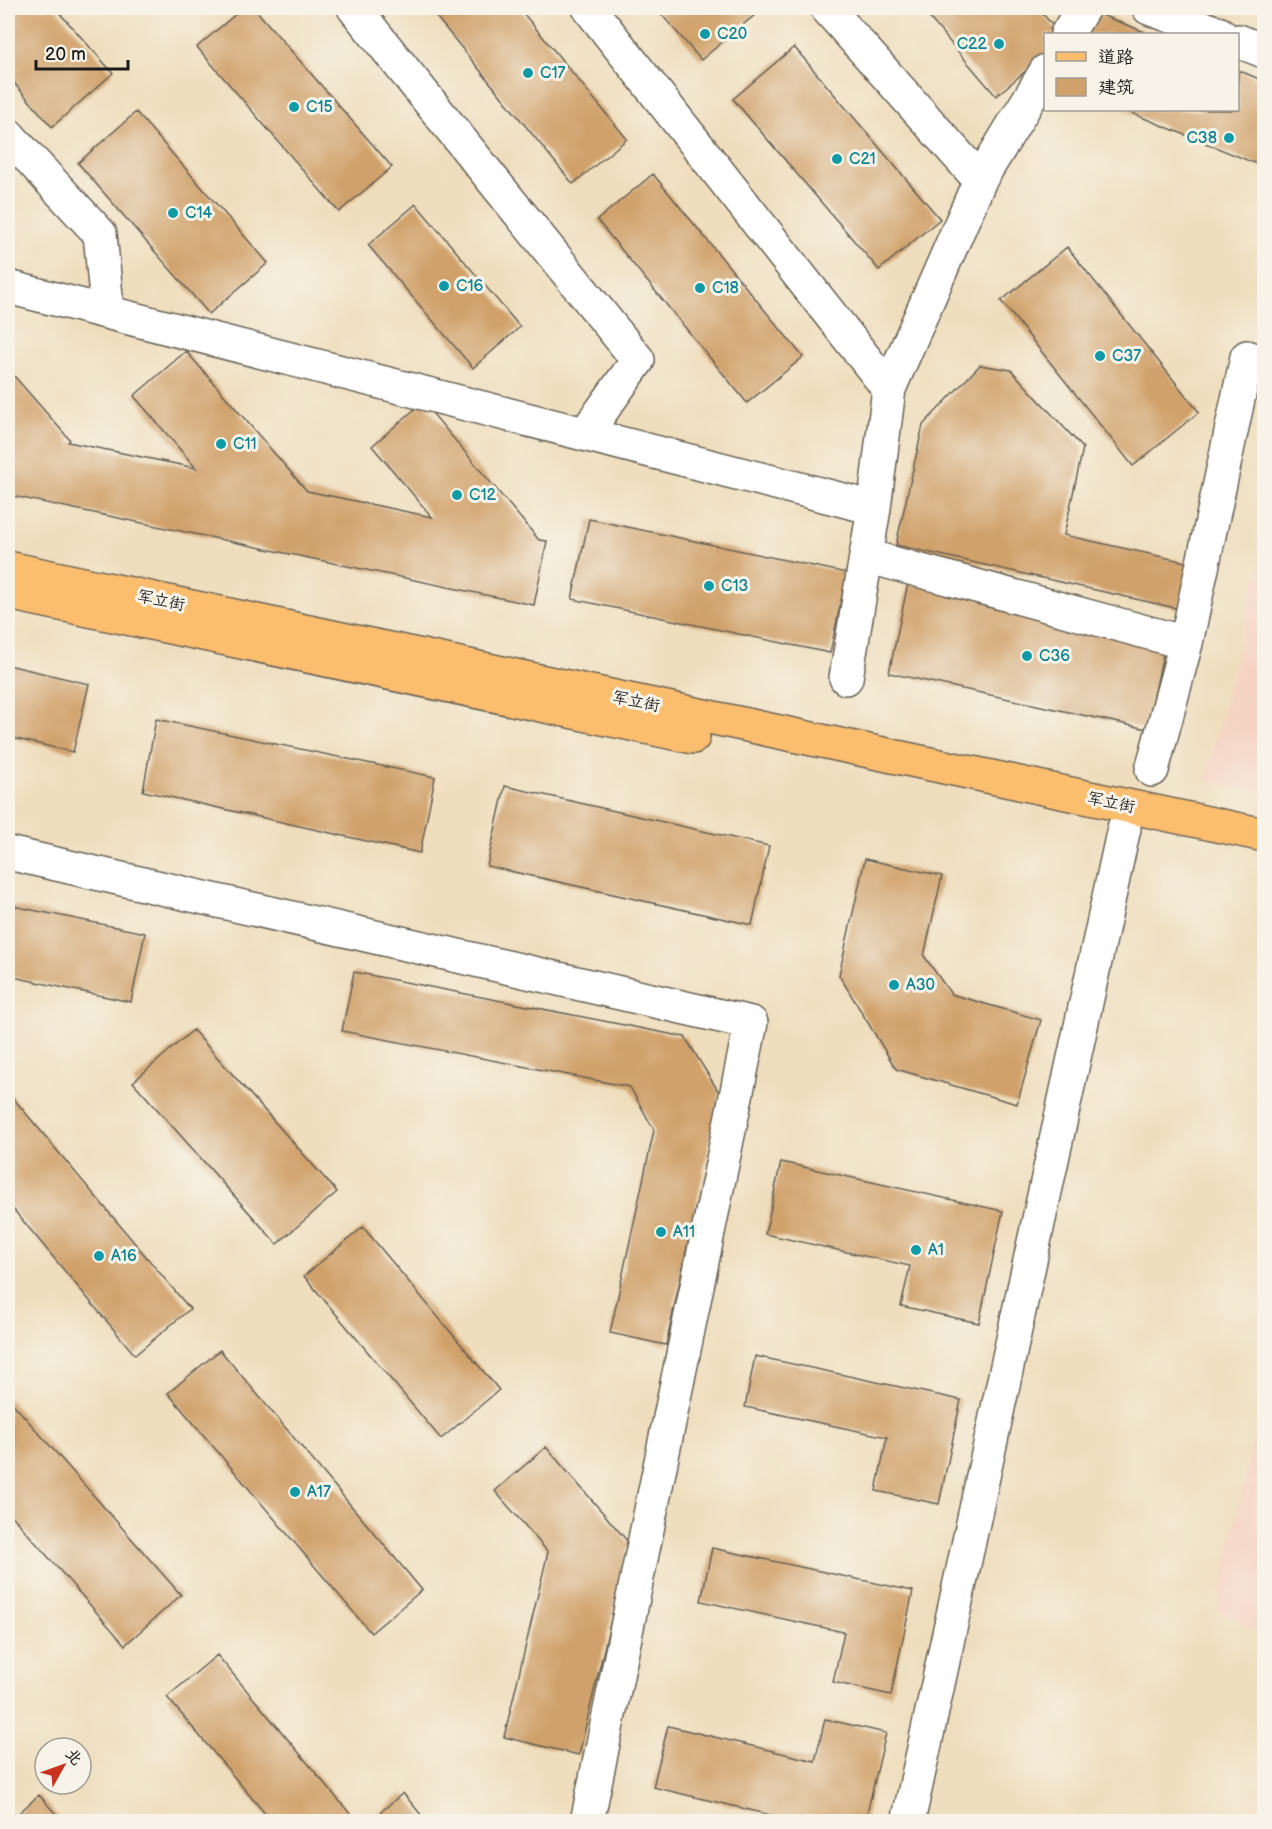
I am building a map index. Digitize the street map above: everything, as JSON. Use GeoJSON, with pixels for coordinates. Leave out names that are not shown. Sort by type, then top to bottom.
{"type":"FeatureCollection","features":[{"type":"Feature","properties":{"kind":"main road","name":"军立街"},"geometry":{"type":"LineString","coordinates":[[8,568],[1264,835]]}},
{"type":"Feature","properties":{"kind":"main road","name":"军立街"},"geometry":{"type":"LineString","coordinates":[[8,593],[1264,857]]}},
{"type":"Feature","properties":{"kind":"street"},"geometry":{"type":"LineString","coordinates":[[354,8],[638,360],[585,434]]}},
{"type":"Feature","properties":{"kind":"street"},"geometry":{"type":"LineString","coordinates":[[589,8],[889,389]]}},
{"type":"Feature","properties":{"kind":"street"},"geometry":{"type":"LineString","coordinates":[[827,8],[980,180]]}},
{"type":"Feature","properties":{"kind":"street"},"geometry":{"type":"LineString","coordinates":[[1068,33],[1083,8]]}},
{"type":"Feature","properties":{"kind":"street"},"geometry":{"type":"LineString","coordinates":[[1149,8],[1217,33]]}},
{"type":"Feature","properties":{"kind":"street"},"geometry":{"type":"LineString","coordinates":[[1239,41],[1264,51]]}},
{"type":"Feature","properties":{"kind":"street"},"geometry":{"type":"LineString","coordinates":[[846,678],[874,508],[889,389],[980,180],[1044,74]]}},
{"type":"Feature","properties":{"kind":"street"},"geometry":{"type":"LineString","coordinates":[[8,135],[100,234],[106,296],[102,311]]}},
{"type":"Feature","properties":{"kind":"street"},"geometry":{"type":"LineString","coordinates":[[8,287],[874,508]]}},
{"type":"Feature","properties":{"kind":"street"},"geometry":{"type":"LineString","coordinates":[[1152,770],[1186,643],[1246,357],[1264,363]]}},
{"type":"Feature","properties":{"kind":"street"},"geometry":{"type":"LineString","coordinates":[[866,556],[1186,643]]}},
{"type":"Feature","properties":{"kind":"street"},"geometry":{"type":"LineString","coordinates":[[908,1821],[1124,828]]}},
{"type":"Feature","properties":{"kind":"street"},"geometry":{"type":"LineString","coordinates":[[8,853],[751,1023],[587,1821]]}},
{"type":"Feature","properties":{"kind":"shaded area"},"geometry":{"type":"Polygon","coordinates":[[[1264,550],[1264,792],[1205,781],[1264,550]]]}},
{"type":"Feature","properties":{"kind":"shaded area"},"geometry":{"type":"Polygon","coordinates":[[[1264,1386],[1264,1635],[1217,1610],[1264,1386]]]}},
{"type":"Feature","properties":{"kind":"building"},"geometry":{"type":"Polygon","coordinates":[[[8,8],[55,8],[113,73],[52,127],[8,76],[8,8]]]}},
{"type":"Feature","properties":{"kind":"building","name":"C15"},"geometry":{"type":"Polygon","coordinates":[[[243,8],[254,8],[392,167],[339,212],[197,47],[243,8]]]}},
{"type":"Feature","properties":{"kind":"building","name":"C17"},"geometry":{"type":"Polygon","coordinates":[[[429,8],[519,8],[627,139],[573,184],[429,8]]]}},
{"type":"Feature","properties":{"kind":"building","name":"C20"},"geometry":{"type":"Polygon","coordinates":[[[656,8],[763,8],[701,60],[656,8]]]}},
{"type":"Feature","properties":{"kind":"building","name":"C22"},"geometry":{"type":"Polygon","coordinates":[[[921,8],[1037,8],[1060,33],[1044,33],[1044,56],[996,96],[921,8]]]}},
{"type":"Feature","properties":{"kind":"building"},"geometry":{"type":"Polygon","coordinates":[[[1094,12],[1147,33],[1085,33],[1094,12]]]}},
{"type":"Feature","properties":{"kind":"building","name":"C21"},"geometry":{"type":"Polygon","coordinates":[[[794,47],[940,219],[879,270],[733,99],[794,47]]]}},
{"type":"Feature","properties":{"kind":"building","name":"C38"},"geometry":{"type":"Polygon","coordinates":[[[1239,70],[1264,81],[1264,167],[1126,111],[1239,111],[1239,70]]]}},
{"type":"Feature","properties":{"kind":"building","name":"C14"},"geometry":{"type":"Polygon","coordinates":[[[136,112],[268,263],[209,314],[78,163],[136,112]]]}},
{"type":"Feature","properties":{"kind":"building","name":"C18"},"geometry":{"type":"Polygon","coordinates":[[[653,174],[803,357],[747,403],[597,220],[653,174]]]}},
{"type":"Feature","properties":{"kind":"building","name":"C16"},"geometry":{"type":"Polygon","coordinates":[[[416,204],[520,327],[473,368],[368,245],[416,204]]]}},
{"type":"Feature","properties":{"kind":"building","name":"C37"},"geometry":{"type":"Polygon","coordinates":[[[1067,247],[1199,412],[1133,466],[1001,301],[1067,247]]]}},
{"type":"Feature","properties":{"kind":"building"},"geometry":{"type":"Polygon","coordinates":[[[186,351],[307,491],[432,517],[372,446],[423,402],[539,540],[547,541],[534,605],[8,495],[8,369],[70,440],[68,442],[196,468],[134,396],[186,351]]]}},
{"type":"Feature","properties":{"kind":"building"},"geometry":{"type":"Polygon","coordinates":[[[980,365],[1011,370],[1083,448],[1064,535],[1190,563],[1180,609],[896,545],[923,425],[980,365]]]}},
{"type":"Feature","properties":{"kind":"building","name":"C13"},"geometry":{"type":"Polygon","coordinates":[[[589,519],[847,573],[830,653],[572,599],[589,519]]]}},
{"type":"Feature","properties":{"kind":"building","name":"C36"},"geometry":{"type":"Polygon","coordinates":[[[908,583],[1166,640],[1147,729],[889,673],[908,583]]]}},
{"type":"Feature","properties":{"kind":"building"},"geometry":{"type":"Polygon","coordinates":[[[8,665],[89,684],[73,752],[8,737],[8,665]]]}},
{"type":"Feature","properties":{"kind":"building"},"geometry":{"type":"Polygon","coordinates":[[[156,719],[435,777],[420,853],[143,791],[156,719]]]}},
{"type":"Feature","properties":{"kind":"building"},"geometry":{"type":"Polygon","coordinates":[[[505,786],[769,846],[752,925],[487,866],[505,786]]]}},
{"type":"Feature","properties":{"kind":"building","name":"A30"},"geometry":{"type":"Polygon","coordinates":[[[865,859],[942,876],[924,956],[951,994],[1041,1020],[1017,1104],[896,1069],[839,975],[865,859]]]}},
{"type":"Feature","properties":{"kind":"building"},"geometry":{"type":"Polygon","coordinates":[[[8,905],[145,933],[131,1002],[8,976],[8,905]]]}},
{"type":"Feature","properties":{"kind":"building","name":"A11"},"geometry":{"type":"Polygon","coordinates":[[[354,972],[685,1037],[720,1094],[666,1345],[610,1333],[654,1130],[630,1087],[342,1031],[354,972]]]}},
{"type":"Feature","properties":{"kind":"building"},"geometry":{"type":"Polygon","coordinates":[[[193,1030],[337,1192],[277,1244],[133,1082],[193,1030]]]}},
{"type":"Feature","properties":{"kind":"building","name":"A16"},"geometry":{"type":"Polygon","coordinates":[[[8,1092],[190,1309],[135,1355],[8,1203],[8,1092]]]}},
{"type":"Feature","properties":{"kind":"building","name":"A1"},"geometry":{"type":"Polygon","coordinates":[[[781,1162],[1003,1211],[979,1323],[901,1306],[910,1266],[765,1234],[781,1162]]]}},
{"type":"Feature","properties":{"kind":"building"},"geometry":{"type":"Polygon","coordinates":[[[363,1227],[499,1390],[441,1439],[304,1276],[363,1227]]]}},
{"type":"Feature","properties":{"kind":"building","name":"A17"},"geometry":{"type":"Polygon","coordinates":[[[220,1350],[422,1590],[371,1633],[168,1393],[220,1350]]]}},
{"type":"Feature","properties":{"kind":"building"},"geometry":{"type":"Polygon","coordinates":[[[755,1356],[961,1400],[939,1504],[876,1491],[887,1437],[745,1407],[755,1356]]]}},
{"type":"Feature","properties":{"kind":"building"},"geometry":{"type":"Polygon","coordinates":[[[8,1398],[181,1595],[125,1645],[8,1511],[8,1398]]]}},
{"type":"Feature","properties":{"kind":"building"},"geometry":{"type":"Polygon","coordinates":[[[546,1447],[629,1543],[579,1755],[504,1737],[548,1552],[495,1491],[546,1447]]]}},
{"type":"Feature","properties":{"kind":"building"},"geometry":{"type":"Polygon","coordinates":[[[712,1548],[913,1591],[891,1695],[833,1682],[844,1632],[701,1601],[712,1548]]]}},
{"type":"Feature","properties":{"kind":"building"},"geometry":{"type":"Polygon","coordinates":[[[217,1655],[357,1822],[272,1822],[167,1697],[217,1655]]]}},
{"type":"Feature","properties":{"kind":"building"},"geometry":{"type":"Polygon","coordinates":[[[825,1719],[886,1733],[865,1822],[800,1822],[653,1787],[668,1726],[815,1761],[825,1719]]]}},
{"type":"Feature","properties":{"kind":"building"},"geometry":{"type":"Polygon","coordinates":[[[403,1793],[427,1822],[369,1822],[403,1793]]]}},
{"type":"Feature","properties":{"kind":"building"},"geometry":{"type":"Polygon","coordinates":[[[40,1796],[63,1822],[9,1822],[40,1796]]]}},
{"type":"Feature","properties":{"kind":"place","name":"C20"},"geometry":{"type":"Point","coordinates":[705,34]}},
{"type":"Feature","properties":{"kind":"place","name":"C22"},"geometry":{"type":"Point","coordinates":[999,44]}},
{"type":"Feature","properties":{"kind":"place","name":"C17"},"geometry":{"type":"Point","coordinates":[528,73]}},
{"type":"Feature","properties":{"kind":"place","name":"C15"},"geometry":{"type":"Point","coordinates":[294,107]}},
{"type":"Feature","properties":{"kind":"place","name":"C38"},"geometry":{"type":"Point","coordinates":[1229,138]}},
{"type":"Feature","properties":{"kind":"place","name":"C21"},"geometry":{"type":"Point","coordinates":[837,159]}},
{"type":"Feature","properties":{"kind":"place","name":"C14"},"geometry":{"type":"Point","coordinates":[173,213]}},
{"type":"Feature","properties":{"kind":"place","name":"C16"},"geometry":{"type":"Point","coordinates":[444,286]}},
{"type":"Feature","properties":{"kind":"place","name":"C18"},"geometry":{"type":"Point","coordinates":[700,288]}},
{"type":"Feature","properties":{"kind":"place","name":"C37"},"geometry":{"type":"Point","coordinates":[1100,356]}},
{"type":"Feature","properties":{"kind":"place","name":"C11"},"geometry":{"type":"Point","coordinates":[221,444]}},
{"type":"Feature","properties":{"kind":"place","name":"C12"},"geometry":{"type":"Point","coordinates":[457,495]}},
{"type":"Feature","properties":{"kind":"place","name":"C13"},"geometry":{"type":"Point","coordinates":[709,586]}},
{"type":"Feature","properties":{"kind":"place","name":"C36"},"geometry":{"type":"Point","coordinates":[1027,656]}},
{"type":"Feature","properties":{"kind":"place","name":"A30"},"geometry":{"type":"Point","coordinates":[894,985]}},
{"type":"Feature","properties":{"kind":"place","name":"A11"},"geometry":{"type":"Point","coordinates":[661,1232]}},
{"type":"Feature","properties":{"kind":"place","name":"A1"},"geometry":{"type":"Point","coordinates":[916,1250]}},
{"type":"Feature","properties":{"kind":"place","name":"A16"},"geometry":{"type":"Point","coordinates":[99,1256]}},
{"type":"Feature","properties":{"kind":"place","name":"A17"},"geometry":{"type":"Point","coordinates":[295,1492]}}]}
